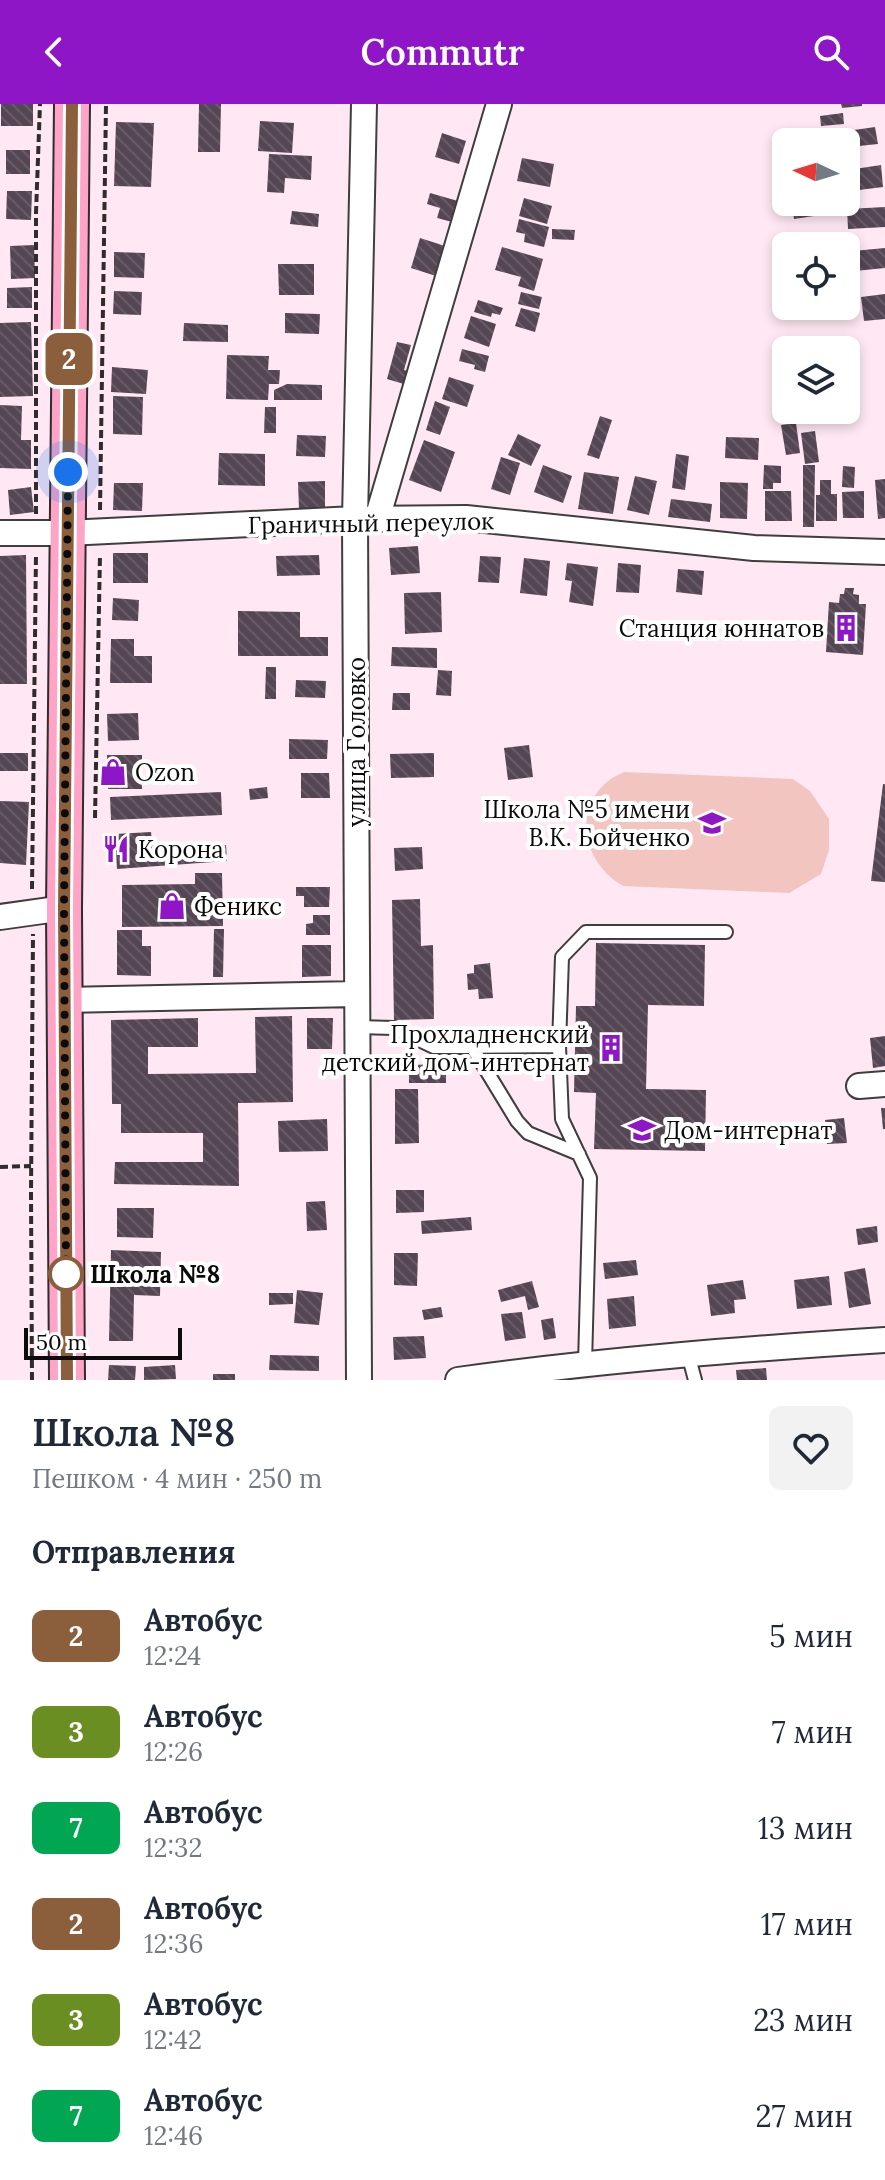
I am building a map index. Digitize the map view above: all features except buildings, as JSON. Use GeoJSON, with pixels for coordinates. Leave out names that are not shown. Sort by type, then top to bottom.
{"type":"FeatureCollection","features":[{"type":"Feature","properties":{"kind":"main road"},"geometry":{"type":"LineString","coordinates":[[67,1380],[64,1000],[48,910],[68,532],[72,104]]}},
{"type":"Feature","properties":{"kind":"street","name":"улица Головко"},"geometry":{"type":"LineString","coordinates":[[359,1380],[357,994],[366,519],[364,104]]}},
{"type":"Feature","properties":{"kind":"street"},"geometry":{"type":"LineString","coordinates":[[366,519],[499,104]]}},
{"type":"Feature","properties":{"kind":"street","name":"Граничный переулок"},"geometry":{"type":"LineString","coordinates":[[0,533],[466,518],[754,548],[885,552]]}},
{"type":"Feature","properties":{"kind":"street"},"geometry":{"type":"LineString","coordinates":[[0,917],[48,910]]}},
{"type":"Feature","properties":{"kind":"street"},"geometry":{"type":"LineString","coordinates":[[64,1000],[357,994]]}},
{"type":"Feature","properties":{"kind":"street"},"geometry":{"type":"LineString","coordinates":[[859,1086],[885,1084]]}},
{"type":"Feature","properties":{"kind":"street"},"geometry":{"type":"LineString","coordinates":[[458,1380],[688,1354],[885,1340]]}},
{"type":"Feature","properties":{"kind":"lane"},"geometry":{"type":"LineString","coordinates":[[585,1364],[590,1178],[562,1119],[559,1046],[562,957],[586,932],[726,932]]}},
{"type":"Feature","properties":{"kind":"lane"},"geometry":{"type":"LineString","coordinates":[[357,1027],[394,1028],[434,1047],[559,1046]]}},
{"type":"Feature","properties":{"kind":"lane"},"geometry":{"type":"LineString","coordinates":[[472,1047],[517,1121],[528,1133],[579,1154]]}},
{"type":"Feature","properties":{"kind":"lane"},"geometry":{"type":"LineString","coordinates":[[688,1354],[695,1380]]}},
{"type":"Feature","properties":{"kind":"path"},"geometry":{"type":"LineString","coordinates":[[40,104],[36,213],[94,827]]}},
{"type":"Feature","properties":{"kind":"path"},"geometry":{"type":"LineString","coordinates":[[32,1380],[31,1166],[35,964],[48,910],[68,532],[106,104]]}},
{"type":"Feature","properties":{"kind":"path"},"geometry":{"type":"LineString","coordinates":[[0,1167],[31,1166]]}},
{"type":"Feature","properties":{"kind":"shaded area"},"geometry":{"type":"Polygon","coordinates":[[[624,772],[793,779],[810,791],[829,819],[829,850],[821,874],[789,893],[623,886],[608,875],[596,860],[586,828],[588,811],[595,795],[607,782],[624,772]]]}},
{"type":"Feature","properties":{"kind":"bus line","name":"2"},"geometry":{"type":"LineString","coordinates":[[67,1380],[64,908],[72,104]]}},
{"type":"Feature","properties":{"kind":"place","name":"Станция юннатов"},"geometry":{"type":"Point","coordinates":[846,628]}},
{"type":"Feature","properties":{"kind":"place","name":"Ozon"},"geometry":{"type":"Point","coordinates":[113,772]}},
{"type":"Feature","properties":{"kind":"place","name":"Школа №5 имени В.К. Бойченко"},"geometry":{"type":"Point","coordinates":[712,823]}},
{"type":"Feature","properties":{"kind":"place","name":"Корона"},"geometry":{"type":"Point","coordinates":[116,849]}},
{"type":"Feature","properties":{"kind":"place","name":"Феникс"},"geometry":{"type":"Point","coordinates":[172,906]}},
{"type":"Feature","properties":{"kind":"place","name":"Прохладненский детский дом-интернат"},"geometry":{"type":"Point","coordinates":[611,1048]}},
{"type":"Feature","properties":{"kind":"place","name":"Дом-интернат"},"geometry":{"type":"Point","coordinates":[642,1130]}},
{"type":"Feature","properties":{"kind":"place","name":"Школа №8"},"geometry":{"type":"Point","coordinates":[66,1274]}},
{"type":"Feature","properties":{"kind":"route"},"geometry":{"type":"LineString","coordinates":[[66,1274],[64,908],[68,472]]}}]}
